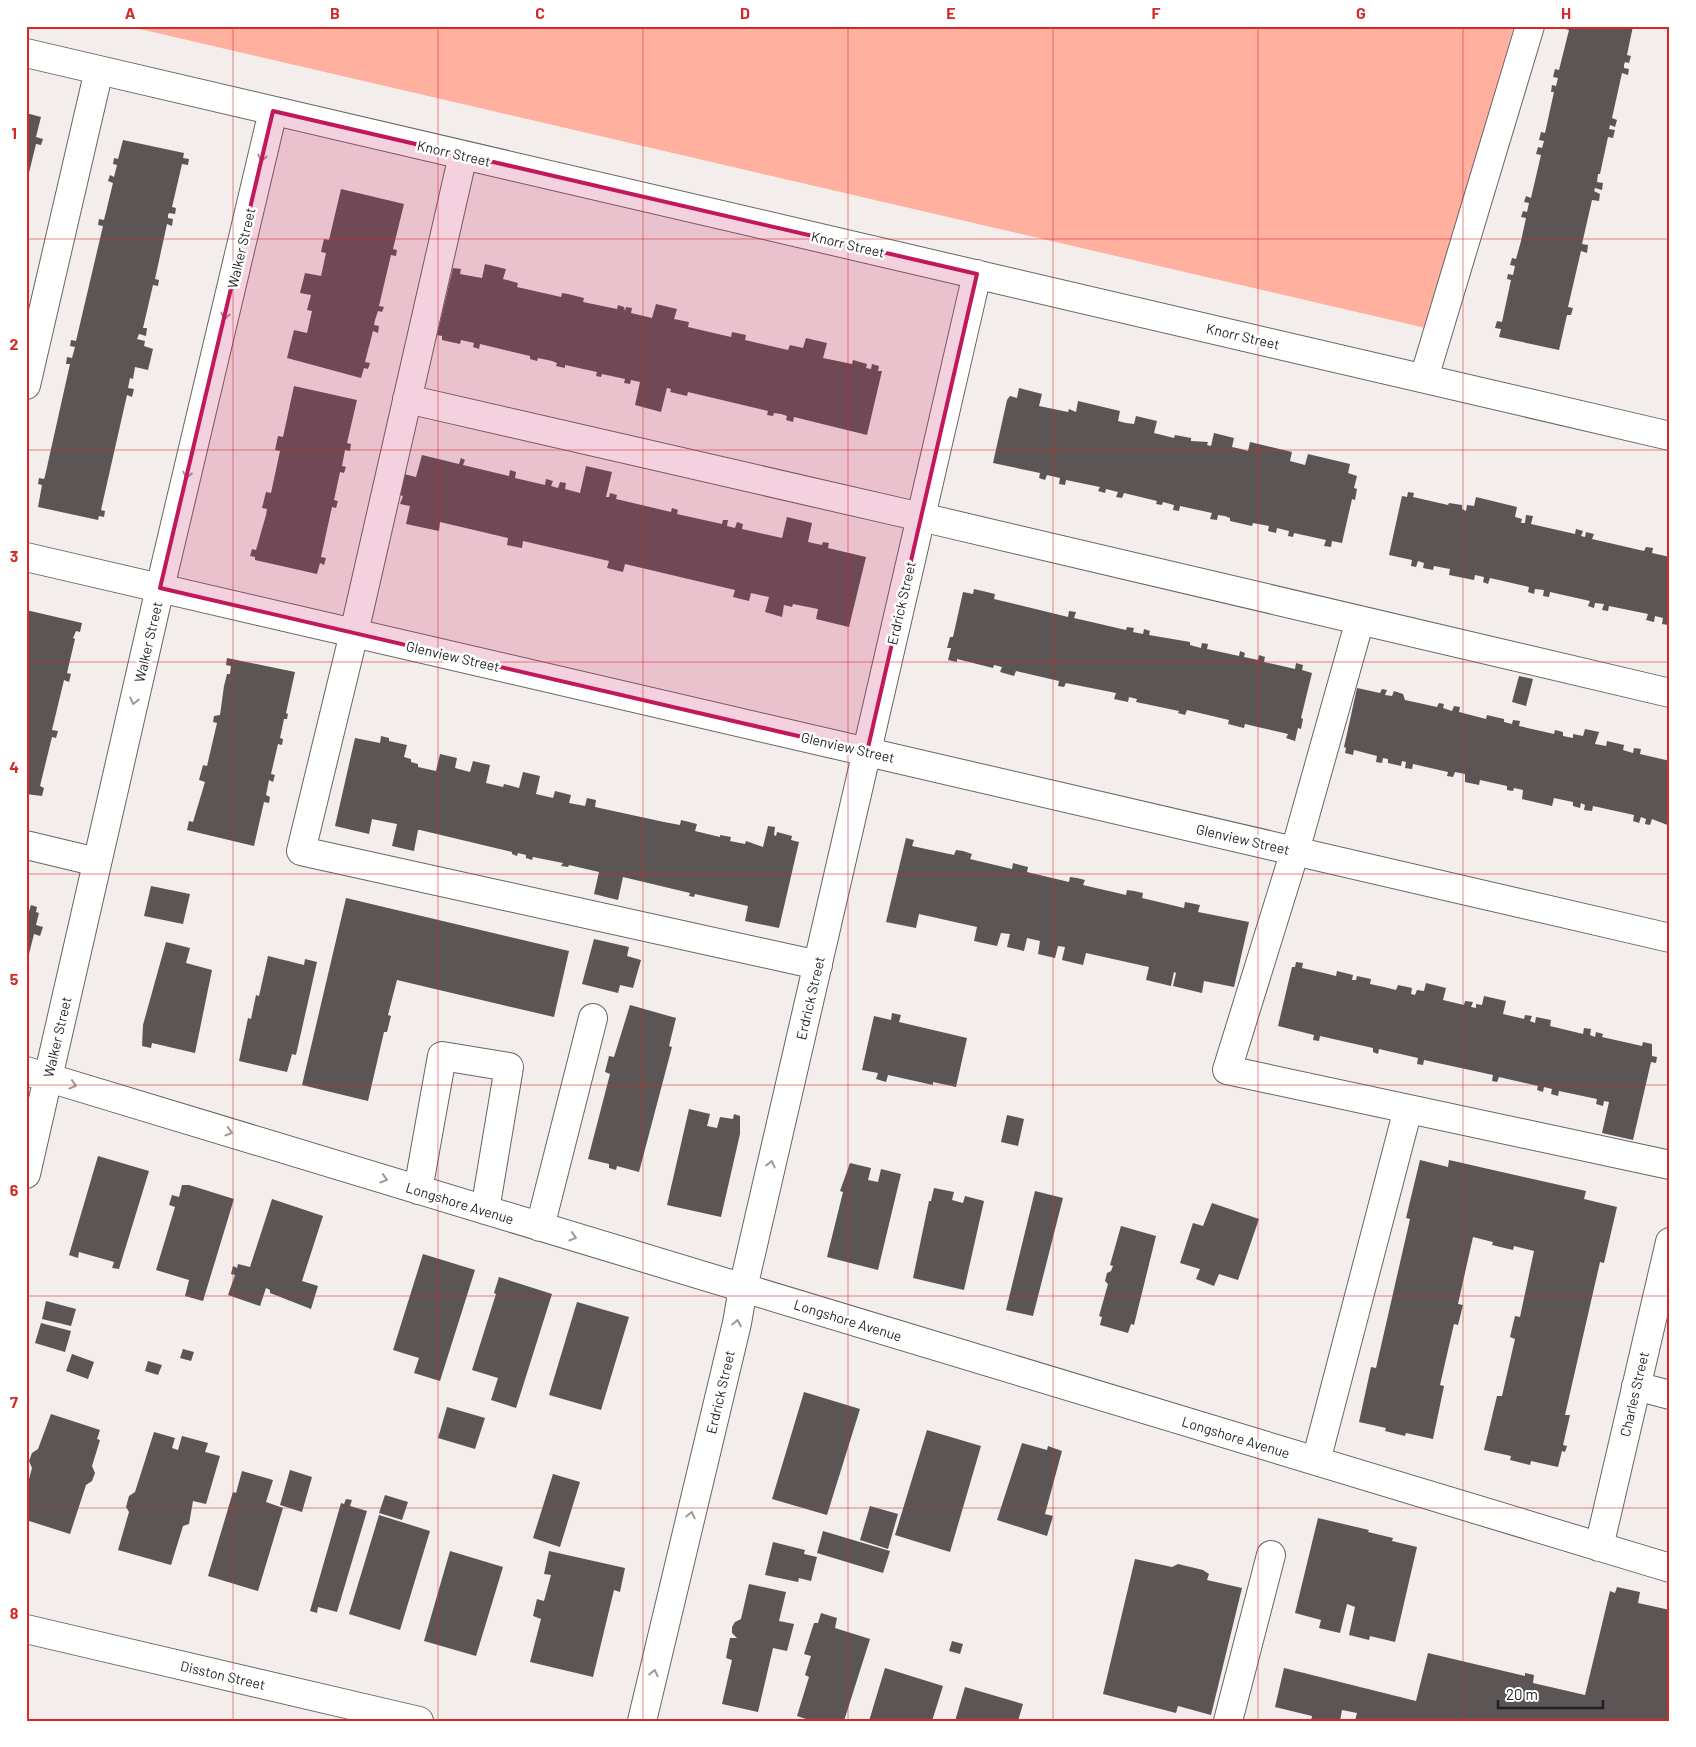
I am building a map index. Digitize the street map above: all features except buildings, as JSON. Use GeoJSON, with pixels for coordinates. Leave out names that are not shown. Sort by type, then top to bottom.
{"type":"FeatureCollection","features":[{"type":"Feature","properties":{"kind":"street"},"geometry":{"type":"LineString","coordinates":[[1424,378],[1530,26]]}},
{"type":"Feature","properties":{"kind":"street","name":"Knorr Street"},"geometry":{"type":"LineString","coordinates":[[26,53],[1670,436]]}},
{"type":"Feature","properties":{"kind":"street"},"geometry":{"type":"LineString","coordinates":[[26,385],[100,70]]}},
{"type":"Feature","properties":{"kind":"street","name":"Walker Street"},"geometry":{"type":"LineString","coordinates":[[26,1174],[37,1074],[97,862],[273,111]]}},
{"type":"Feature","properties":{"kind":"street"},"geometry":{"type":"LineString","coordinates":[[463,155],[354,633],[300,852],[818,965]]}},
{"type":"Feature","properties":{"kind":"street","name":"Erdrick Street"},"geometry":{"type":"LineString","coordinates":[[642,1721],[735,1332],[742,1288],[977,274]]}},
{"type":"Feature","properties":{"kind":"street"},"geometry":{"type":"LineString","coordinates":[[407,399],[921,517],[1670,693]]}},
{"type":"Feature","properties":{"kind":"street","name":"Glenview Street"},"geometry":{"type":"LineString","coordinates":[[26,556],[1670,938]]}},
{"type":"Feature","properties":{"kind":"street"},"geometry":{"type":"LineString","coordinates":[[1360,620],[1295,851],[1227,1070],[1670,1165]]}},
{"type":"Feature","properties":{"kind":"street"},"geometry":{"type":"LineString","coordinates":[[26,845],[97,862]]}},
{"type":"Feature","properties":{"kind":"street"},"geometry":{"type":"LineString","coordinates":[[540,1227],[594,1018]]}},
{"type":"Feature","properties":{"kind":"street"},"geometry":{"type":"LineString","coordinates":[[418,1190],[442,1056],[509,1067],[485,1210]]}},
{"type":"Feature","properties":{"kind":"street","name":"Longshore Avenue"},"geometry":{"type":"LineString","coordinates":[[37,1074],[1670,1568]]}},
{"type":"Feature","properties":{"kind":"street"},"geometry":{"type":"LineString","coordinates":[[1316,1461],[1408,1109]]}},
{"type":"Feature","properties":{"kind":"street","name":"Charles Street"},"geometry":{"type":"LineString","coordinates":[[1599,1547],[1670,1242]]}},
{"type":"Feature","properties":{"kind":"street"},"geometry":{"type":"LineString","coordinates":[[1636,1386],[1670,1395]]}},
{"type":"Feature","properties":{"kind":"street"},"geometry":{"type":"LineString","coordinates":[[1228,1721],[1271,1555]]}},
{"type":"Feature","properties":{"kind":"street","name":"Disston Street"},"geometry":{"type":"LineString","coordinates":[[26,1629],[419,1721]]}},
{"type":"Feature","properties":{"kind":"highlighted area"},"geometry":{"type":"Polygon","coordinates":[[[273,111],[977,274],[867,752],[160,588],[273,111]]]}},
{"type":"Feature","properties":{"kind":"shaded area"},"geometry":{"type":"Polygon","coordinates":[[[127,26],[1514,26],[1430,329],[127,26]]]}}]}
